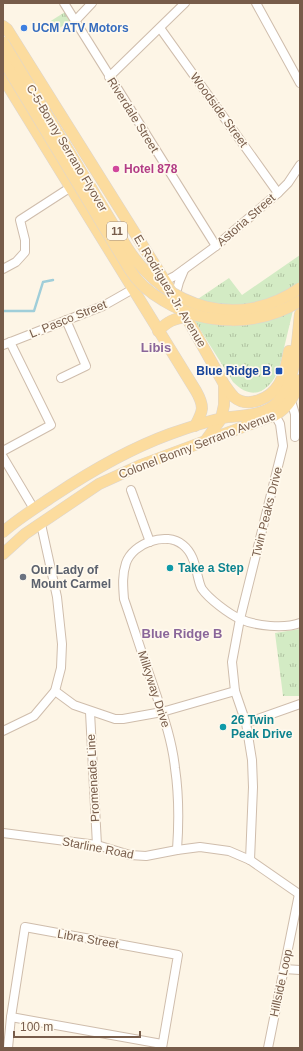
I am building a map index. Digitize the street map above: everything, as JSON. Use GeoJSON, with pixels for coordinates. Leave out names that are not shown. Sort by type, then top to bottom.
{"type":"FeatureCollection","features":[{"type":"Feature","properties":{"kind":"main road","name":"E. Rodriguez Jr. Avenue"},"geometry":{"type":"LineString","coordinates":[[3,26],[176,298],[224,384],[224,405],[221,419],[206,440]]}},
{"type":"Feature","properties":{"kind":"main road","name":"C-5-Bonny Serrano Flyover"},"geometry":{"type":"LineString","coordinates":[[3,42],[128,249],[140,267],[152,279],[170,292],[191,302],[208,308],[228,310],[252,308],[269,304],[300,288]]}},
{"type":"Feature","properties":{"kind":"main road","name":"C-5-Bonny Serrano Flyover"},"geometry":{"type":"LineString","coordinates":[[3,60],[130,270],[136,279],[148,290],[182,311],[206,318],[227,321],[258,318],[279,311],[300,301]]}},
{"type":"Feature","properties":{"kind":"main road","name":"11"},"geometry":{"type":"LineString","coordinates":[[3,78],[200,398],[202,414],[195,426]]}},
{"type":"Feature","properties":{"kind":"main road"},"geometry":{"type":"LineString","coordinates":[[90,218],[115,201]]}},
{"type":"Feature","properties":{"kind":"main road"},"geometry":{"type":"LineString","coordinates":[[224,384],[234,397],[242,401],[250,402],[267,398],[274,392],[280,383],[300,313]]}},
{"type":"Feature","properties":{"kind":"main road","name":"Colonel Bonny Serrano Avenue"},"geometry":{"type":"LineString","coordinates":[[3,532],[79,479],[115,458],[169,434],[221,419],[262,412],[273,407],[283,396],[288,387],[292,372],[300,313]]}},
{"type":"Feature","properties":{"kind":"main road"},"geometry":{"type":"LineString","coordinates":[[158,331],[171,320],[187,317]]}},
{"type":"Feature","properties":{"kind":"main road","name":"Colonel Bonny Serrano Avenue"},"geometry":{"type":"LineString","coordinates":[[3,554],[25,534],[100,484],[141,465],[282,412],[291,401],[300,380]]}},
{"type":"Feature","properties":{"kind":"street","name":"Riverdale Street"},"geometry":{"type":"LineString","coordinates":[[64,3],[216,246]]}},
{"type":"Feature","properties":{"kind":"street"},"geometry":{"type":"LineString","coordinates":[[75,21],[92,3]]}},
{"type":"Feature","properties":{"kind":"street"},"geometry":{"type":"LineString","coordinates":[[109,77],[185,3]]}},
{"type":"Feature","properties":{"kind":"street"},"geometry":{"type":"LineString","coordinates":[[256,3],[300,84]]}},
{"type":"Feature","properties":{"kind":"street","name":"Woodside Street"},"geometry":{"type":"LineString","coordinates":[[160,28],[278,193]]}},
{"type":"Feature","properties":{"kind":"street","name":"Astoria Street"},"geometry":{"type":"LineString","coordinates":[[165,281],[170,280],[216,246],[278,193],[288,183],[300,165]]}},
{"type":"Feature","properties":{"kind":"street"},"geometry":{"type":"LineString","coordinates":[[3,270],[16,262],[25,252],[25,240],[20,220],[71,187]]}},
{"type":"Feature","properties":{"kind":"street"},"geometry":{"type":"LineString","coordinates":[[176,298],[179,282],[184,269]]}},
{"type":"Feature","properties":{"kind":"street","name":"L. Pasco Street"},"geometry":{"type":"LineString","coordinates":[[7,344],[103,306],[133,289]]}},
{"type":"Feature","properties":{"kind":"street"},"geometry":{"type":"LineString","coordinates":[[61,378],[86,366],[66,320]]}},
{"type":"Feature","properties":{"kind":"street"},"geometry":{"type":"LineString","coordinates":[[3,451],[51,425],[7,344]]}},
{"type":"Feature","properties":{"kind":"street"},"geometry":{"type":"LineString","coordinates":[[283,446],[297,437],[295,414],[291,401]]}},
{"type":"Feature","properties":{"kind":"street","name":"Twin Peaks Drive"},"geometry":{"type":"LineString","coordinates":[[250,860],[253,786],[252,760],[246,723],[235,691],[232,662],[240,619],[283,446],[280,424],[275,415]]}},
{"type":"Feature","properties":{"kind":"street"},"geometry":{"type":"LineString","coordinates":[[3,457],[34,509]]}},
{"type":"Feature","properties":{"kind":"street"},"geometry":{"type":"LineString","coordinates":[[131,490],[150,542]]}},
{"type":"Feature","properties":{"kind":"street"},"geometry":{"type":"LineString","coordinates":[[3,731],[34,716],[55,691],[61,668],[62,644],[57,597],[42,524]]}},
{"type":"Feature","properties":{"kind":"street","name":"Milkyway Drive"},"geometry":{"type":"LineString","coordinates":[[177,850],[179,822],[178,787],[170,739],[124,599],[122,579],[126,562],[133,552],[150,542],[158,540],[171,540],[182,544],[189,552],[194,562],[201,588],[212,600],[240,619]]}},
{"type":"Feature","properties":{"kind":"street"},"geometry":{"type":"LineString","coordinates":[[240,619],[273,627],[300,623]]}},
{"type":"Feature","properties":{"kind":"street"},"geometry":{"type":"LineString","coordinates":[[55,691],[74,705],[90,712],[119,719],[162,712],[235,691]]}},
{"type":"Feature","properties":{"kind":"street"},"geometry":{"type":"LineString","coordinates":[[246,723],[300,704]]}},
{"type":"Feature","properties":{"kind":"street","name":"Promenade Line"},"geometry":{"type":"LineString","coordinates":[[90,712],[97,845]]}},
{"type":"Feature","properties":{"kind":"street","name":"Starline Road"},"geometry":{"type":"LineString","coordinates":[[3,833],[97,845],[130,855],[146,856],[200,847],[229,851],[250,860],[300,894]]}},
{"type":"Feature","properties":{"kind":"street","name":"Hillside Loop"},"geometry":{"type":"LineString","coordinates":[[268,1048],[300,894]]}},
{"type":"Feature","properties":{"kind":"street","name":"Libra Street"},"geometry":{"type":"LineString","coordinates":[[8,1048],[11,1017],[25,927],[178,955],[162,1046]]}},
{"type":"Feature","properties":{"kind":"street"},"geometry":{"type":"LineString","coordinates":[[284,969],[300,970]]}},
{"type":"Feature","properties":{"kind":"street"},"geometry":{"type":"LineString","coordinates":[[11,1017],[162,1046]]}},
{"type":"Feature","properties":{"kind":"green space"},"geometry":{"type":"Polygon","coordinates":[[[65,12],[71,21],[51,33],[46,24],[65,12]]]}},
{"type":"Feature","properties":{"kind":"green space"},"geometry":{"type":"Polygon","coordinates":[[[300,255],[300,281],[279,369],[270,384],[260,392],[247,392],[233,382],[186,307],[229,278],[242,295],[300,255]]]}},
{"type":"Feature","properties":{"kind":"green space"},"geometry":{"type":"Polygon","coordinates":[[[300,629],[300,696],[283,696],[275,633],[300,629]]]}},
{"type":"Feature","properties":{"kind":"waterway"},"geometry":{"type":"LineString","coordinates":[[3,311],[34,311],[43,282],[53,280]]}},
{"type":"Feature","properties":{"kind":"place","name":"UCM ATV Motors"},"geometry":{"type":"Point","coordinates":[24,28]}},
{"type":"Feature","properties":{"kind":"place","name":"Hotel 878"},"geometry":{"type":"Point","coordinates":[116,169]}},
{"type":"Feature","properties":{"kind":"place","name":"Blue Ridge B"},"geometry":{"type":"Point","coordinates":[279,371]}},
{"type":"Feature","properties":{"kind":"place","name":"Take a Step"},"geometry":{"type":"Point","coordinates":[170,568]}},
{"type":"Feature","properties":{"kind":"place","name":"Our Lady of Mount Carmel"},"geometry":{"type":"Point","coordinates":[23,577]}},
{"type":"Feature","properties":{"kind":"place","name":"26 Twin Peak Drive"},"geometry":{"type":"Point","coordinates":[223,727]}},
{"type":"Feature","properties":{"kind":"district","name":"Libis"},"geometry":{"type":"Point","coordinates":[156,347]}},
{"type":"Feature","properties":{"kind":"district","name":"Blue Ridge B"},"geometry":{"type":"Point","coordinates":[182,633]}}]}
